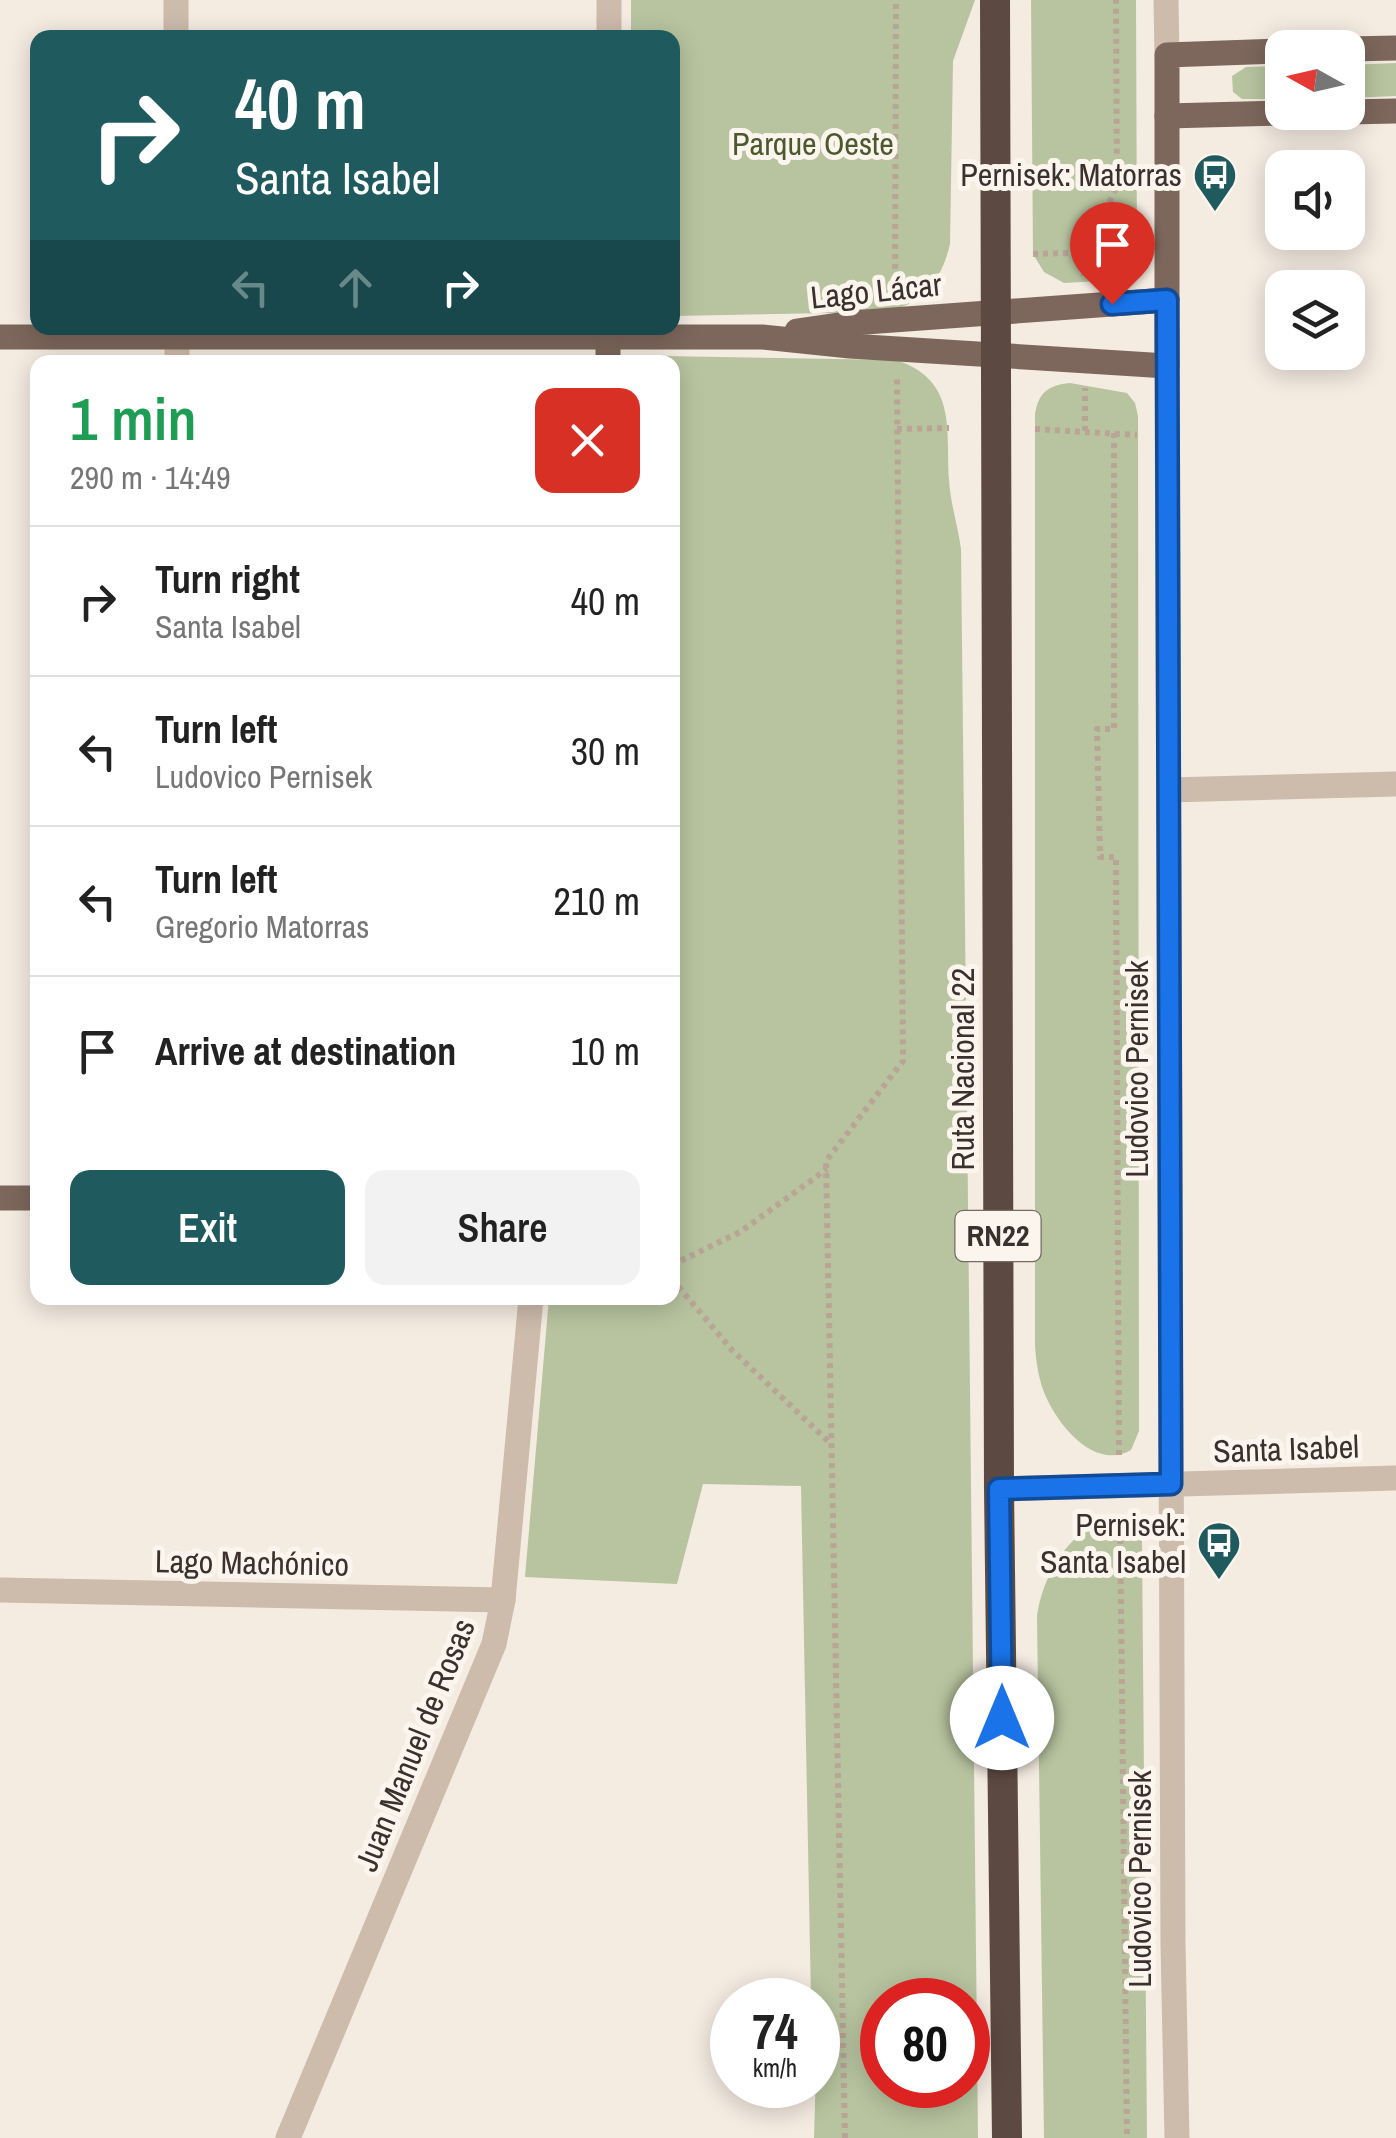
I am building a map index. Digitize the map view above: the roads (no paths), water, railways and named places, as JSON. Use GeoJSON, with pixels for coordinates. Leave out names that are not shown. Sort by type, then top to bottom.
{"type":"FeatureCollection","features":[{"type":"Feature","properties":{"kind":"highway","name":"Ruta Nacional 22"},"geometry":{"type":"LineString","coordinates":[[995,0],[999,1489],[1007,2138]]}},
{"type":"Feature","properties":{"kind":"main road"},"geometry":{"type":"LineString","coordinates":[[1365,49],[1396,48]]}},
{"type":"Feature","properties":{"kind":"main road"},"geometry":{"type":"LineString","coordinates":[[1166,55],[1265,52]]}},
{"type":"Feature","properties":{"kind":"main road","name":"Ludovico Pernisek"},"geometry":{"type":"LineString","coordinates":[[1166,55],[1167,366]]}},
{"type":"Feature","properties":{"kind":"main road"},"geometry":{"type":"LineString","coordinates":[[1365,112],[1396,111]]}},
{"type":"Feature","properties":{"kind":"main road"},"geometry":{"type":"LineString","coordinates":[[1167,116],[1265,114]]}},
{"type":"Feature","properties":{"kind":"main road","name":"Lago Lácar"},"geometry":{"type":"LineString","coordinates":[[762,336],[852,323],[1167,300]]}},
{"type":"Feature","properties":{"kind":"main road","name":"Lago Lácar"},"geometry":{"type":"LineString","coordinates":[[680,333],[1167,366]]}},
{"type":"Feature","properties":{"kind":"main road","name":"Lago Lácar"},"geometry":{"type":"LineString","coordinates":[[0,337],[177,342],[451,335]]}},
{"type":"Feature","properties":{"kind":"main road"},"geometry":{"type":"LineString","coordinates":[[0,1198],[30,1198]]}},
{"type":"Feature","properties":{"kind":"street"},"geometry":{"type":"LineString","coordinates":[[176,0],[176,30]]}},
{"type":"Feature","properties":{"kind":"street"},"geometry":{"type":"LineString","coordinates":[[609,0],[609,30]]}},
{"type":"Feature","properties":{"kind":"street","name":"Ludovico Pernisek"},"geometry":{"type":"LineString","coordinates":[[1166,0],[1166,55]]}},
{"type":"Feature","properties":{"kind":"street","name":"Ludovico Pernisek"},"geometry":{"type":"LineString","coordinates":[[1167,366],[1176,2138]]}},
{"type":"Feature","properties":{"kind":"street"},"geometry":{"type":"LineString","coordinates":[[1169,790],[1396,784]]}},
{"type":"Feature","properties":{"kind":"street","name":"Juan Manuel de Rosas"},"geometry":{"type":"LineString","coordinates":[[288,2138],[487,1665],[502,1600],[529,1305]]}},
{"type":"Feature","properties":{"kind":"street","name":"Santa Isabel"},"geometry":{"type":"LineString","coordinates":[[999,1489],[1396,1478]]}},
{"type":"Feature","properties":{"kind":"street","name":"Lago Machónico"},"geometry":{"type":"LineString","coordinates":[[0,1590],[502,1600]]}},
{"type":"Feature","properties":{"kind":"place","name":"Pernisek: Matorras"},"geometry":{"type":"Point","coordinates":[1215,213]}},
{"type":"Feature","properties":{"kind":"place","name":"Pernisek: Santa Isabel"},"geometry":{"type":"Point","coordinates":[1219,1581]}},
{"type":"Feature","properties":{"kind":"park label","name":"Parque Oeste"},"geometry":{"type":"Point","coordinates":[813,144]}}]}
